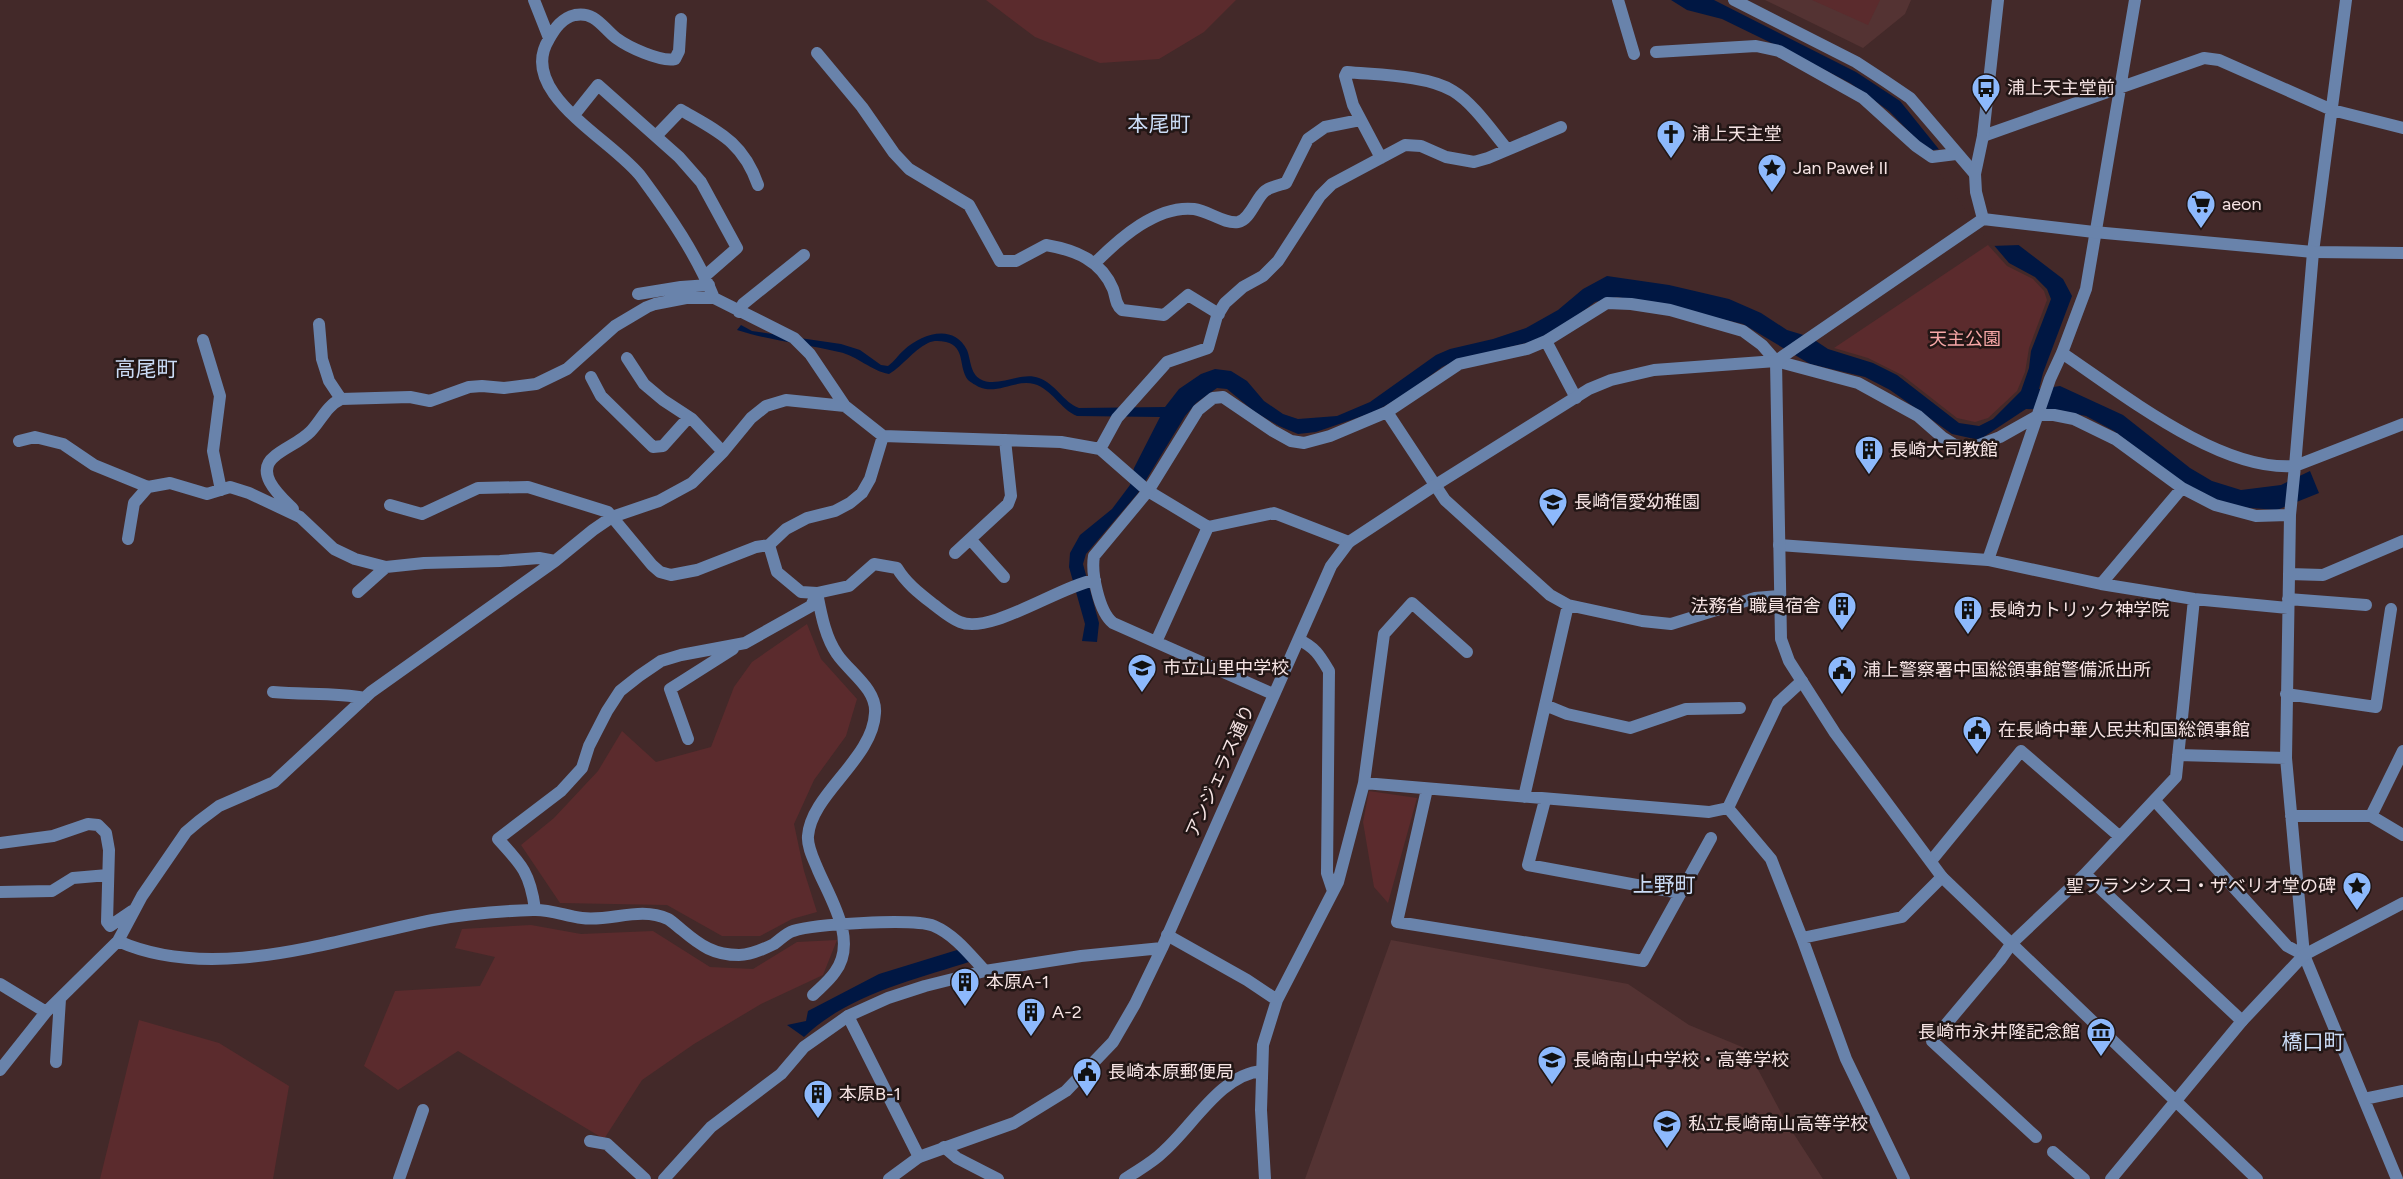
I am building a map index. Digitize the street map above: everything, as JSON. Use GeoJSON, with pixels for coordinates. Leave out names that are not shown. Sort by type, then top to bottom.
{"type":"FeatureCollection","features":[{"type":"Feature","properties":{"kind":"street"},"geometry":{"type":"LineString","coordinates":[[534,0],[549,39]]}},
{"type":"Feature","properties":{"kind":"street"},"geometry":{"type":"LineString","coordinates":[[1618,0],[1634,54]]}},
{"type":"Feature","properties":{"kind":"street"},"geometry":{"type":"LineString","coordinates":[[1734,0],[1856,62],[1910,98],[1975,174]]}},
{"type":"Feature","properties":{"kind":"street"},"geometry":{"type":"LineString","coordinates":[[1983,219],[1976,192],[1975,174],[1983,136],[1998,0]]}},
{"type":"Feature","properties":{"kind":"street"},"geometry":{"type":"LineString","coordinates":[[1988,560],[2050,379],[2085,290],[2135,0]]}},
{"type":"Feature","properties":{"kind":"street"},"geometry":{"type":"LineString","coordinates":[[2346,0],[2313,252],[2294,470],[2288,604],[2286,758],[2304,955],[2364,1099],[2398,1164],[2397,1179]]}},
{"type":"Feature","properties":{"kind":"street"},"geometry":{"type":"LineString","coordinates":[[681,19],[679,51],[675,59],[668,60],[652,56],[627,45],[615,38],[597,19],[582,14],[564,19],[543,48],[540,62],[544,78],[555,97],[641,175],[690,248],[714,298]]}},
{"type":"Feature","properties":{"kind":"street"},"geometry":{"type":"LineString","coordinates":[[1656,52],[1756,46],[1779,51],[1863,98],[1916,146],[1932,157],[1956,154]]}},
{"type":"Feature","properties":{"kind":"street"},"geometry":{"type":"LineString","coordinates":[[817,53],[862,107],[894,153],[909,169],[969,205],[1000,261],[1016,261],[1046,244],[1096,262],[1112,288],[1117,306],[1122,310],[1164,315],[1188,295],[1219,314]]}},
{"type":"Feature","properties":{"kind":"street"},"geometry":{"type":"LineString","coordinates":[[1983,136],[2204,58],[2219,60],[2332,110],[2403,128]]}},
{"type":"Feature","properties":{"kind":"street"},"geometry":{"type":"LineString","coordinates":[[1381,158],[1353,105],[1345,76],[1347,72],[1408,77],[1453,90],[1479,115],[1508,149]]}},
{"type":"Feature","properties":{"kind":"street"},"geometry":{"type":"LineString","coordinates":[[574,115],[598,85],[656,136],[701,182],[738,248],[707,281],[638,294]]}},
{"type":"Feature","properties":{"kind":"street"},"geometry":{"type":"LineString","coordinates":[[656,136],[681,110],[731,140],[740,149],[758,185]]}},
{"type":"Feature","properties":{"kind":"street"},"geometry":{"type":"LineString","coordinates":[[1096,262],[1114,245],[1154,218],[1168,212],[1194,209],[1226,220],[1236,222],[1243,220],[1265,191],[1286,183],[1308,139],[1326,127],[1360,120]]}},
{"type":"Feature","properties":{"kind":"street"},"geometry":{"type":"LineString","coordinates":[[1100,449],[1117,418],[1167,362],[1208,348],[1225,303],[1243,287],[1263,276],[1278,261],[1320,196],[1332,184],[1405,146],[1421,146],[1446,157],[1474,162],[1561,127]]}},
{"type":"Feature","properties":{"kind":"street"},"geometry":{"type":"LineString","coordinates":[[1780,358],[1983,219],[2094,232],[2313,252],[2403,253]]}},
{"type":"Feature","properties":{"kind":"street"},"geometry":{"type":"LineString","coordinates":[[738,312],[743,304],[804,255]]}},
{"type":"Feature","properties":{"kind":"street"},"geometry":{"type":"LineString","coordinates":[[555,561],[539,558],[424,563],[387,567],[356,560],[334,549],[271,486],[267,474],[269,465],[273,457],[308,435],[333,403],[341,399],[410,397],[430,401],[470,387],[504,388],[536,384],[567,369],[615,326],[647,307],[686,298],[714,298],[794,338],[810,354],[845,406],[883,436],[1060,442],[1100,449],[1147,489],[1208,527],[1274,513],[1348,542]]}},
{"type":"Feature","properties":{"kind":"street"},"geometry":{"type":"LineString","coordinates":[[1274,694],[1113,623],[1106,617],[1091,581],[1094,555],[1147,489],[1198,410],[1214,398],[1223,397],[1273,431],[1291,441],[1304,443],[1330,436],[1387,412],[1459,364],[1527,349],[1546,341],[1607,303],[1670,310],[1743,331],[1780,358],[1858,383],[1918,416],[1955,445],[1971,448],[2000,437],[2039,413],[2054,415],[2074,419],[2115,439],[2182,488],[2215,505],[2256,516],[2291,511]]}},
{"type":"Feature","properties":{"kind":"street"},"geometry":{"type":"LineString","coordinates":[[319,324],[322,359],[329,381],[341,399]]}},
{"type":"Feature","properties":{"kind":"street"},"geometry":{"type":"LineString","coordinates":[[203,340],[220,396],[213,451],[221,490]]}},
{"type":"Feature","properties":{"kind":"street"},"geometry":{"type":"LineString","coordinates":[[1546,341],[1576,398]]}},
{"type":"Feature","properties":{"kind":"street"},"geometry":{"type":"LineString","coordinates":[[2062,353],[2168,423],[2218,451],[2276,468],[2294,470],[2403,424]]}},
{"type":"Feature","properties":{"kind":"street"},"geometry":{"type":"LineString","coordinates":[[627,358],[644,384],[689,417],[723,452]]}},
{"type":"Feature","properties":{"kind":"street"},"geometry":{"type":"LineString","coordinates":[[1780,358],[1779,596],[1781,639],[1789,661],[1835,733],[1942,877],[2257,1179]]}},
{"type":"Feature","properties":{"kind":"street","name":"アンジェラス通り"},"geometry":{"type":"LineString","coordinates":[[889,1179],[919,1158],[1014,1123],[1066,1091],[1113,1042],[1135,1004],[1162,948],[1331,566],[1348,542],[1576,398],[1611,380],[1654,370],[1780,358]]}},
{"type":"Feature","properties":{"kind":"street"},"geometry":{"type":"LineString","coordinates":[[591,377],[601,396],[653,447],[663,446],[689,417]]}},
{"type":"Feature","properties":{"kind":"street"},"geometry":{"type":"LineString","coordinates":[[0,1070],[46,1012],[118,941],[136,908],[186,832],[219,806],[274,782],[365,698],[612,518],[675,494],[692,483],[723,452],[751,418],[766,406],[786,400],[845,406]]}},
{"type":"Feature","properties":{"kind":"street"},"geometry":{"type":"LineString","coordinates":[[1387,412],[1445,500],[1550,595],[1568,605],[1649,622],[1671,624],[1755,598],[1779,596]]}},
{"type":"Feature","properties":{"kind":"street"},"geometry":{"type":"LineString","coordinates":[[390,505],[423,514],[478,488],[528,487],[608,512],[652,565],[660,572],[671,575],[697,570],[756,547],[770,545],[786,529],[807,518],[842,507],[862,493],[870,478],[883,436]]}},
{"type":"Feature","properties":{"kind":"street"},"geometry":{"type":"LineString","coordinates":[[19,441],[35,437],[63,444],[94,465],[148,487],[170,483],[207,494],[230,487],[249,493],[300,517]]}},
{"type":"Feature","properties":{"kind":"street"},"geometry":{"type":"LineString","coordinates":[[955,553],[1008,504],[1011,496],[1005,440]]}},
{"type":"Feature","properties":{"kind":"street"},"geometry":{"type":"LineString","coordinates":[[128,539],[134,503],[148,487]]}},
{"type":"Feature","properties":{"kind":"street"},"geometry":{"type":"LineString","coordinates":[[2101,584],[2182,488]]}},
{"type":"Feature","properties":{"kind":"street"},"geometry":{"type":"LineString","coordinates":[[1156,642],[1208,527]]}},
{"type":"Feature","properties":{"kind":"street"},"geometry":{"type":"LineString","coordinates":[[970,539],[1004,577]]}},
{"type":"Feature","properties":{"kind":"street"},"geometry":{"type":"LineString","coordinates":[[2289,573],[2323,575],[2403,541]]}},
{"type":"Feature","properties":{"kind":"street"},"geometry":{"type":"LineString","coordinates":[[770,545],[777,572],[801,592],[816,593],[849,586],[861,578],[873,564],[885,565],[897,568],[902,577],[921,594],[960,622],[980,624],[1000,618],[1091,581]]}},
{"type":"Feature","properties":{"kind":"street"},"geometry":{"type":"LineString","coordinates":[[1779,545],[1988,560],[2101,584],[2194,599],[2367,605]]}},
{"type":"Feature","properties":{"kind":"street"},"geometry":{"type":"LineString","coordinates":[[358,592],[387,567]]}},
{"type":"Feature","properties":{"kind":"street"},"geometry":{"type":"LineString","coordinates":[[688,739],[670,689],[718,657],[811,606],[816,593]]}},
{"type":"Feature","properties":{"kind":"street"},"geometry":{"type":"LineString","coordinates":[[813,995],[835,972],[841,962],[844,948],[842,924],[811,853],[808,836],[814,816],[863,747],[875,713],[871,695],[836,653],[823,622],[816,593]]}},
{"type":"Feature","properties":{"kind":"street"},"geometry":{"type":"LineString","coordinates":[[2036,1137],[1932,1041],[2012,943],[2085,874],[2176,777],[2194,599]]}},
{"type":"Feature","properties":{"kind":"street"},"geometry":{"type":"LineString","coordinates":[[1265,1179],[1261,1110],[1263,1045],[1277,1000],[1338,882],[1364,783],[1384,634],[1412,603],[1467,652]]}},
{"type":"Feature","properties":{"kind":"street"},"geometry":{"type":"LineString","coordinates":[[1524,797],[1568,605]]}},
{"type":"Feature","properties":{"kind":"street"},"geometry":{"type":"LineString","coordinates":[[2286,694],[2376,707],[2391,609]]}},
{"type":"Feature","properties":{"kind":"street"},"geometry":{"type":"LineString","coordinates":[[1299,640],[1311,645],[1319,653],[1329,671],[1327,873],[1333,891]]}},
{"type":"Feature","properties":{"kind":"street"},"geometry":{"type":"LineString","coordinates":[[535,909],[532,883],[515,858],[498,839],[552,798],[582,768],[597,726],[620,691],[661,662],[681,655],[745,643]]}},
{"type":"Feature","properties":{"kind":"street"},"geometry":{"type":"LineString","coordinates":[[1728,808],[1779,703],[1802,681]]}},
{"type":"Feature","properties":{"kind":"street"},"geometry":{"type":"LineString","coordinates":[[273,692],[309,695],[345,694],[365,698]]}},
{"type":"Feature","properties":{"kind":"street"},"geometry":{"type":"LineString","coordinates":[[1545,705],[1567,714],[1630,728],[1686,709],[1740,708]]}},
{"type":"Feature","properties":{"kind":"street"},"geometry":{"type":"LineString","coordinates":[[1931,861],[2021,751],[2119,837]]}},
{"type":"Feature","properties":{"kind":"street"},"geometry":{"type":"LineString","coordinates":[[2371,816],[2403,751]]}},
{"type":"Feature","properties":{"kind":"street"},"geometry":{"type":"LineString","coordinates":[[2178,755],[2286,758]]}},
{"type":"Feature","properties":{"kind":"street"},"geometry":{"type":"LineString","coordinates":[[1364,783],[1708,812],[1728,808]]}},
{"type":"Feature","properties":{"kind":"street"},"geometry":{"type":"LineString","coordinates":[[1427,789],[1397,922],[1643,961],[1711,838]]}},
{"type":"Feature","properties":{"kind":"street"},"geometry":{"type":"LineString","coordinates":[[1545,800],[1528,865],[1680,893]]}},
{"type":"Feature","properties":{"kind":"street"},"geometry":{"type":"LineString","coordinates":[[2155,801],[2286,946],[2304,955]]}},
{"type":"Feature","properties":{"kind":"street"},"geometry":{"type":"LineString","coordinates":[[1728,808],[1771,859],[1846,1059],[1904,1179]]}},
{"type":"Feature","properties":{"kind":"street"},"geometry":{"type":"LineString","coordinates":[[2291,816],[2371,816],[2403,835]]}},
{"type":"Feature","properties":{"kind":"street"},"geometry":{"type":"LineString","coordinates":[[0,843],[53,836],[88,824],[98,825],[106,833],[109,850],[107,922],[110,926],[136,908]]}},
{"type":"Feature","properties":{"kind":"street"},"geometry":{"type":"LineString","coordinates":[[2085,874],[2242,1021]]}},
{"type":"Feature","properties":{"kind":"street"},"geometry":{"type":"LineString","coordinates":[[0,892],[52,891],[74,878],[108,875]]}},
{"type":"Feature","properties":{"kind":"street"},"geometry":{"type":"LineString","coordinates":[[1802,938],[1902,917],[1942,877]]}},
{"type":"Feature","properties":{"kind":"street"},"geometry":{"type":"LineString","coordinates":[[2111,1179],[2242,1021],[2304,955],[2403,903]]}},
{"type":"Feature","properties":{"kind":"street"},"geometry":{"type":"LineString","coordinates":[[118,941],[132,948],[176,957],[236,957],[297,950],[435,920],[535,909],[555,911],[584,919],[652,915],[669,919],[703,947],[716,953],[730,955],[754,952],[773,944],[792,931],[842,924],[932,925],[954,938],[985,971]]}},
{"type":"Feature","properties":{"kind":"street"},"geometry":{"type":"LineString","coordinates":[[1167,935],[1247,980],[1277,1000]]}},
{"type":"Feature","properties":{"kind":"street"},"geometry":{"type":"LineString","coordinates":[[664,1179],[711,1127],[781,1074],[804,1047],[848,1016],[888,998],[985,971],[1081,956],[1162,948]]}},
{"type":"Feature","properties":{"kind":"street"},"geometry":{"type":"LineString","coordinates":[[0,984],[46,1012]]}},
{"type":"Feature","properties":{"kind":"street"},"geometry":{"type":"LineString","coordinates":[[56,1062],[60,999]]}},
{"type":"Feature","properties":{"kind":"street"},"geometry":{"type":"LineString","coordinates":[[848,1016],[919,1158]]}},
{"type":"Feature","properties":{"kind":"street"},"geometry":{"type":"LineString","coordinates":[[1125,1179],[1165,1151],[1189,1123],[1236,1079],[1250,1072],[1262,1071]]}},
{"type":"Feature","properties":{"kind":"street"},"geometry":{"type":"LineString","coordinates":[[2364,1099],[2403,1091]]}},
{"type":"Feature","properties":{"kind":"street"},"geometry":{"type":"LineString","coordinates":[[399,1179],[423,1110]]}},
{"type":"Feature","properties":{"kind":"street"},"geometry":{"type":"LineString","coordinates":[[590,1141],[607,1144],[642,1176]]}},
{"type":"Feature","properties":{"kind":"street"},"geometry":{"type":"LineString","coordinates":[[944,1147],[957,1158],[998,1179]]}},
{"type":"Feature","properties":{"kind":"street"},"geometry":{"type":"LineString","coordinates":[[2053,1152],[2084,1179]]}},
{"type":"Feature","properties":{"kind":"shaded area"},"geometry":{"type":"Polygon","coordinates":[[[1765,0],[1911,0],[1905,14],[1863,48],[1765,0]]]}},
{"type":"Feature","properties":{"kind":"shaded area","name":"長崎南山中学校・高等学校"},"geometry":{"type":"Polygon","coordinates":[[[1391,940],[1628,984],[1689,1025],[1747,1049],[1786,1122],[1823,1179],[1305,1179],[1391,940]]]}},
{"type":"Feature","properties":{"kind":"green space"},"geometry":{"type":"Polygon","coordinates":[[[986,0],[1236,0],[1204,32],[1159,59],[1100,63],[1035,37],[986,0]]]}},
{"type":"Feature","properties":{"kind":"green space"},"geometry":{"type":"Polygon","coordinates":[[[1812,0],[1880,0],[1868,25],[1812,0]]]}},
{"type":"Feature","properties":{"kind":"green space","name":"天主公園"},"geometry":{"type":"Polygon","coordinates":[[[1988,245],[2007,266],[2033,279],[2044,291],[2047,300],[2029,348],[2025,372],[2017,391],[1988,418],[1975,422],[1957,418],[1902,375],[1868,358],[1834,348],[1988,245]]]}},
{"type":"Feature","properties":{"kind":"green space"},"geometry":{"type":"Polygon","coordinates":[[[807,624],[821,659],[857,699],[846,736],[814,780],[794,824],[804,871],[817,912],[792,919],[760,936],[722,936],[667,905],[560,903],[521,845],[554,818],[598,771],[622,731],[656,762],[711,747],[734,687],[752,662],[807,624]]]}},
{"type":"Feature","properties":{"kind":"green space"},"geometry":{"type":"Polygon","coordinates":[[[1369,791],[1417,798],[1388,903],[1374,887],[1363,822],[1369,791]]]}},
{"type":"Feature","properties":{"kind":"green space"},"geometry":{"type":"Polygon","coordinates":[[[531,925],[581,934],[653,931],[710,967],[753,969],[797,942],[837,940],[823,975],[761,1004],[694,1044],[642,1080],[604,1139],[458,1051],[398,1090],[364,1066],[395,991],[480,986],[495,957],[455,948],[462,929],[531,925]]]}},
{"type":"Feature","properties":{"kind":"green space"},"geometry":{"type":"Polygon","coordinates":[[[139,1020],[219,1043],[289,1086],[273,1179],[100,1179],[139,1020]]]}},
{"type":"Feature","properties":{"kind":"water"},"geometry":{"type":"Polygon","coordinates":[[[1671,0],[1714,0],[1856,72],[1900,101],[2012,240],[2063,279],[2072,296],[2039,389],[2060,386],[2123,415],[2190,468],[2212,481],[2241,490],[2281,485],[2310,471],[2319,493],[2277,510],[2238,507],[2206,496],[2184,484],[2114,431],[2086,416],[2058,410],[2026,409],[1979,440],[1952,434],[1890,390],[1865,377],[1810,364],[1743,324],[1617,297],[1595,302],[1569,322],[1534,341],[1457,360],[1442,367],[1404,395],[1374,412],[1316,432],[1298,434],[1279,426],[1255,412],[1227,389],[1217,388],[1196,403],[1185,416],[1138,493],[1086,554],[1083,564],[1099,623],[1097,642],[1082,641],[1085,624],[1069,567],[1070,553],[1080,535],[1112,509],[1130,485],[1134,468],[1160,417],[1077,416],[1046,390],[1034,384],[1020,383],[993,389],[979,387],[968,380],[959,353],[956,348],[946,342],[928,343],[889,374],[876,370],[846,354],[737,330],[741,325],[752,331],[841,344],[860,350],[881,365],[888,366],[919,339],[946,334],[954,336],[961,342],[967,350],[974,373],[980,379],[994,382],[1032,376],[1039,378],[1079,408],[1165,407],[1179,389],[1201,374],[1215,369],[1231,371],[1247,381],[1264,401],[1283,414],[1298,419],[1337,416],[1370,402],[1436,355],[1526,328],[1558,310],[1583,289],[1607,276],[1669,285],[1729,299],[1761,313],[1787,330],[1810,337],[1828,349],[1873,363],[1897,375],[1959,423],[1979,426],[1993,419],[2021,391],[2029,368],[2031,351],[2051,299],[2047,289],[2035,277],[2009,263],[1992,243],[1927,150],[1889,111],[1850,83],[1794,54],[1722,19],[1687,10],[1671,0]]]}},
{"type":"Feature","properties":{"kind":"water"},"geometry":{"type":"Polygon","coordinates":[[[957,950],[972,961],[905,982],[862,999],[822,1022],[804,1037],[787,1025],[806,1021],[808,1011],[879,974],[957,950]]]}},
{"type":"Feature","properties":{"kind":"pier"},"geometry":{"type":"Polygon","coordinates":[[[1942,149],[1959,167],[2020,245],[1991,246],[1924,151],[1942,149]]]}},
{"type":"Feature","properties":{"kind":"place","name":"浦上天主堂前"},"geometry":{"type":"Point","coordinates":[1986,114]}},
{"type":"Feature","properties":{"kind":"place","name":"浦上天主堂"},"geometry":{"type":"Point","coordinates":[1671,160]}},
{"type":"Feature","properties":{"kind":"place","name":"Jan Paweł II"},"geometry":{"type":"Point","coordinates":[1772,194]}},
{"type":"Feature","properties":{"kind":"place","name":"aeon"},"geometry":{"type":"Point","coordinates":[2201,230]}},
{"type":"Feature","properties":{"kind":"place","name":"長崎大司教館"},"geometry":{"type":"Point","coordinates":[1869,476]}},
{"type":"Feature","properties":{"kind":"place","name":"長崎信愛幼稚園"},"geometry":{"type":"Point","coordinates":[1553,528]}},
{"type":"Feature","properties":{"kind":"place","name":"法務省 職員宿舎"},"geometry":{"type":"Point","coordinates":[1842,632]}},
{"type":"Feature","properties":{"kind":"place","name":"長崎カトリック神学院"},"geometry":{"type":"Point","coordinates":[1968,636]}},
{"type":"Feature","properties":{"kind":"place","name":"市立山里中学校"},"geometry":{"type":"Point","coordinates":[1142,694]}},
{"type":"Feature","properties":{"kind":"place","name":"浦上警察署中国総領事館警備派出所"},"geometry":{"type":"Point","coordinates":[1842,696]}},
{"type":"Feature","properties":{"kind":"place","name":"在長崎中華人民共和国総領事館"},"geometry":{"type":"Point","coordinates":[1977,756]}},
{"type":"Feature","properties":{"kind":"place","name":"聖フランシスコ・ザベリオ堂の碑"},"geometry":{"type":"Point","coordinates":[2357,912]}},
{"type":"Feature","properties":{"kind":"place","name":"本原A-1"},"geometry":{"type":"Point","coordinates":[965,1008]}},
{"type":"Feature","properties":{"kind":"place","name":"A-2"},"geometry":{"type":"Point","coordinates":[1031,1038]}},
{"type":"Feature","properties":{"kind":"place","name":"長崎市永井隆記念館"},"geometry":{"type":"Point","coordinates":[2101,1058]}},
{"type":"Feature","properties":{"kind":"place","name":"長崎南山中学校・高等学校"},"geometry":{"type":"Point","coordinates":[1552,1086]}},
{"type":"Feature","properties":{"kind":"place","name":"長崎本原郵便局"},"geometry":{"type":"Point","coordinates":[1087,1098]}},
{"type":"Feature","properties":{"kind":"place","name":"本原B-1"},"geometry":{"type":"Point","coordinates":[818,1120]}},
{"type":"Feature","properties":{"kind":"place","name":"私立長崎南山高等学校"},"geometry":{"type":"Point","coordinates":[1667,1150]}},
{"type":"Feature","properties":{"kind":"district","name":"本尾町"},"geometry":{"type":"Point","coordinates":[1159,123]}},
{"type":"Feature","properties":{"kind":"district","name":"高尾町"},"geometry":{"type":"Point","coordinates":[146,368]}},
{"type":"Feature","properties":{"kind":"district","name":"上野町"},"geometry":{"type":"Point","coordinates":[1664,884]}},
{"type":"Feature","properties":{"kind":"district","name":"橋口町"},"geometry":{"type":"Point","coordinates":[2313,1041]}}]}
